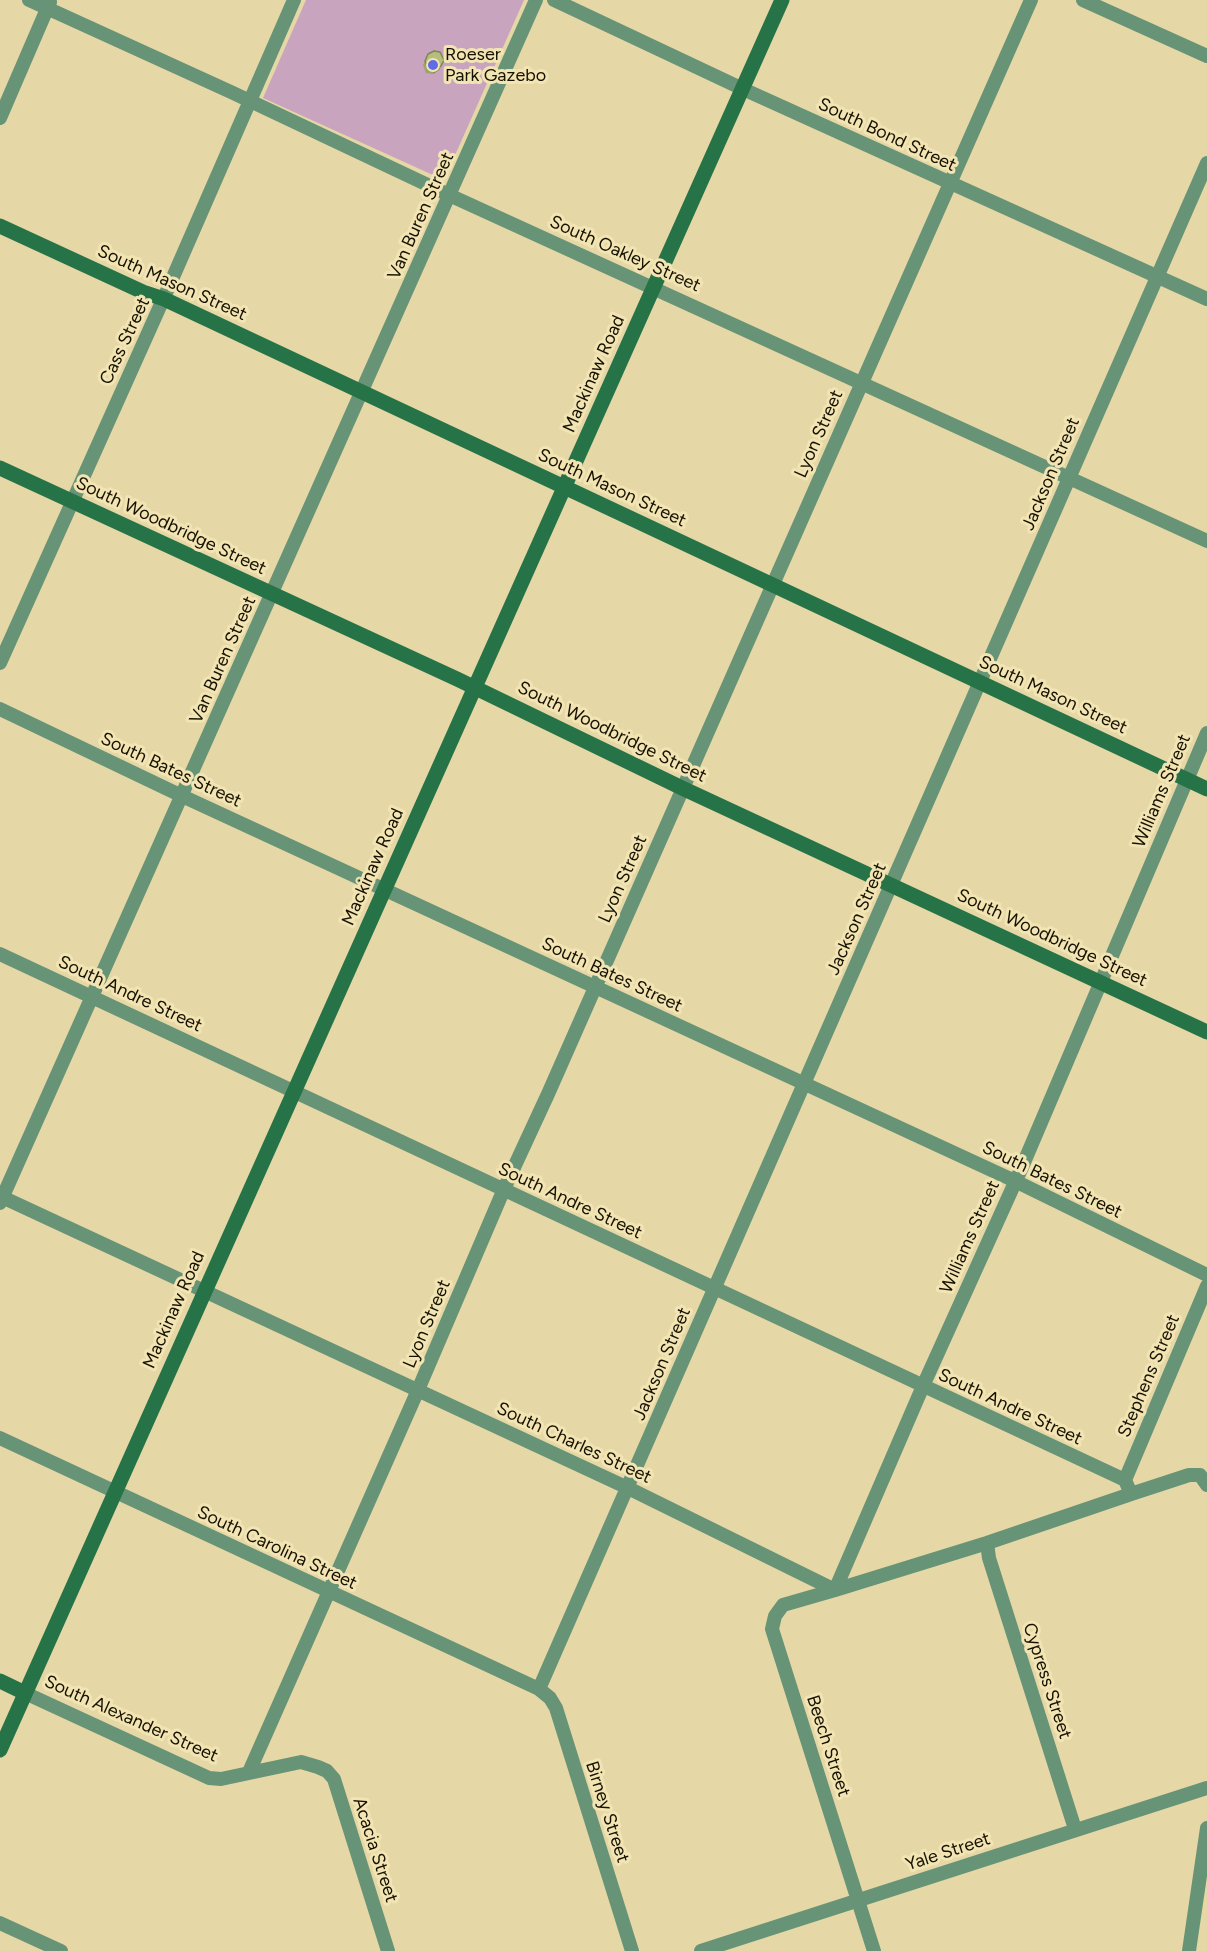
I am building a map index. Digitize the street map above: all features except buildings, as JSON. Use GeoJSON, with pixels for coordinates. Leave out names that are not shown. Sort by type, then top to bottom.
{"type":"FeatureCollection","features":[{"type":"Feature","properties":{"kind":"main road","name":"Mackinaw Road"},"geometry":{"type":"LineString","coordinates":[[0,1750],[782,0]]}},
{"type":"Feature","properties":{"kind":"main road","name":"South Mason Street"},"geometry":{"type":"LineString","coordinates":[[0,226],[143,292],[164,299],[1207,789]]}},
{"type":"Feature","properties":{"kind":"main road","name":"South Woodbridge Street"},"geometry":{"type":"LineString","coordinates":[[0,468],[1207,1032]]}},
{"type":"Feature","properties":{"kind":"main road","name":"South Alexander Street"},"geometry":{"type":"LineString","coordinates":[[0,1681],[25,1693]]}},
{"type":"Feature","properties":{"kind":"street","name":"South Oakley Street"},"geometry":{"type":"LineString","coordinates":[[29,0],[49,4],[449,195],[1207,540]]}},
{"type":"Feature","properties":{"kind":"street","name":"Cass Street"},"geometry":{"type":"LineString","coordinates":[[0,663],[164,299],[294,0]]}},
{"type":"Feature","properties":{"kind":"street","name":"Van Buren Street"},"geometry":{"type":"LineString","coordinates":[[1,1199],[273,595],[536,0]]}},
{"type":"Feature","properties":{"kind":"street","name":"South Bond Street"},"geometry":{"type":"LineString","coordinates":[[554,0],[743,89],[1207,299]]}},
{"type":"Feature","properties":{"kind":"street","name":"Lyon Street"},"geometry":{"type":"LineString","coordinates":[[249,1772],[504,1189],[1031,0]]}},
{"type":"Feature","properties":{"kind":"street"},"geometry":{"type":"LineString","coordinates":[[1083,0],[1207,56]]}},
{"type":"Feature","properties":{"kind":"street"},"geometry":{"type":"LineString","coordinates":[[0,118],[49,4]]}},
{"type":"Feature","properties":{"kind":"street","name":"Jackson Street"},"geometry":{"type":"LineString","coordinates":[[539,1689],[1207,163]]}},
{"type":"Feature","properties":{"kind":"street","name":"South Bates Street"},"geometry":{"type":"LineString","coordinates":[[0,709],[384,890],[1015,1181],[1207,1275]]}},
{"type":"Feature","properties":{"kind":"street","name":"Williams Street"},"geometry":{"type":"LineString","coordinates":[[836,1590],[1207,733]]}},
{"type":"Feature","properties":{"kind":"street","name":"South Andre Street"},"geometry":{"type":"LineString","coordinates":[[0,954],[1125,1480]]}},
{"type":"Feature","properties":{"kind":"street","name":"South Charles Street"},"geometry":{"type":"LineString","coordinates":[[1,1199],[628,1488],[836,1590]]}},
{"type":"Feature","properties":{"kind":"street","name":"Stephens Street"},"geometry":{"type":"LineString","coordinates":[[1125,1480],[1207,1286]]}},
{"type":"Feature","properties":{"kind":"street","name":"South Carolina Street"},"geometry":{"type":"LineString","coordinates":[[0,1438],[539,1689]]}},
{"type":"Feature","properties":{"kind":"street"},"geometry":{"type":"LineString","coordinates":[[836,1590],[987,1543],[1189,1475],[1200,1475],[1207,1485]]}},
{"type":"Feature","properties":{"kind":"street"},"geometry":{"type":"LineString","coordinates":[[1125,1480],[1131,1494]]}},
{"type":"Feature","properties":{"kind":"street","name":"Cypress Street"},"geometry":{"type":"LineString","coordinates":[[987,1543],[989,1558],[1075,1829]]}},
{"type":"Feature","properties":{"kind":"street","name":"Beech Street"},"geometry":{"type":"LineString","coordinates":[[836,1590],[783,1605],[775,1616],[772,1629],[874,1951]]}},
{"type":"Feature","properties":{"kind":"street","name":"Birney Street"},"geometry":{"type":"LineString","coordinates":[[539,1689],[550,1698],[556,1708],[632,1951]]}},
{"type":"Feature","properties":{"kind":"street","name":"South Alexander Street"},"geometry":{"type":"LineString","coordinates":[[25,1693],[209,1778],[220,1779],[301,1762],[318,1767]]}},
{"type":"Feature","properties":{"kind":"street","name":"Acacia Street"},"geometry":{"type":"LineString","coordinates":[[318,1767],[327,1771],[334,1779],[388,1951]]}},
{"type":"Feature","properties":{"kind":"street","name":"Yale Street"},"geometry":{"type":"LineString","coordinates":[[701,1951],[1075,1829],[1207,1790]]}},
{"type":"Feature","properties":{"kind":"street"},"geometry":{"type":"LineString","coordinates":[[1189,1951],[1207,1828]]}},
{"type":"Feature","properties":{"kind":"street"},"geometry":{"type":"LineString","coordinates":[[0,1923],[61,1951]]}},
{"type":"Feature","properties":{"kind":"shaded area"},"geometry":{"type":"Polygon","coordinates":[[[306,0],[524,0],[444,180],[263,98],[306,0]]]}},
{"type":"Feature","properties":{"kind":"place","name":"Roeser Park Gazebo"},"geometry":{"type":"Point","coordinates":[433,65]}}]}
